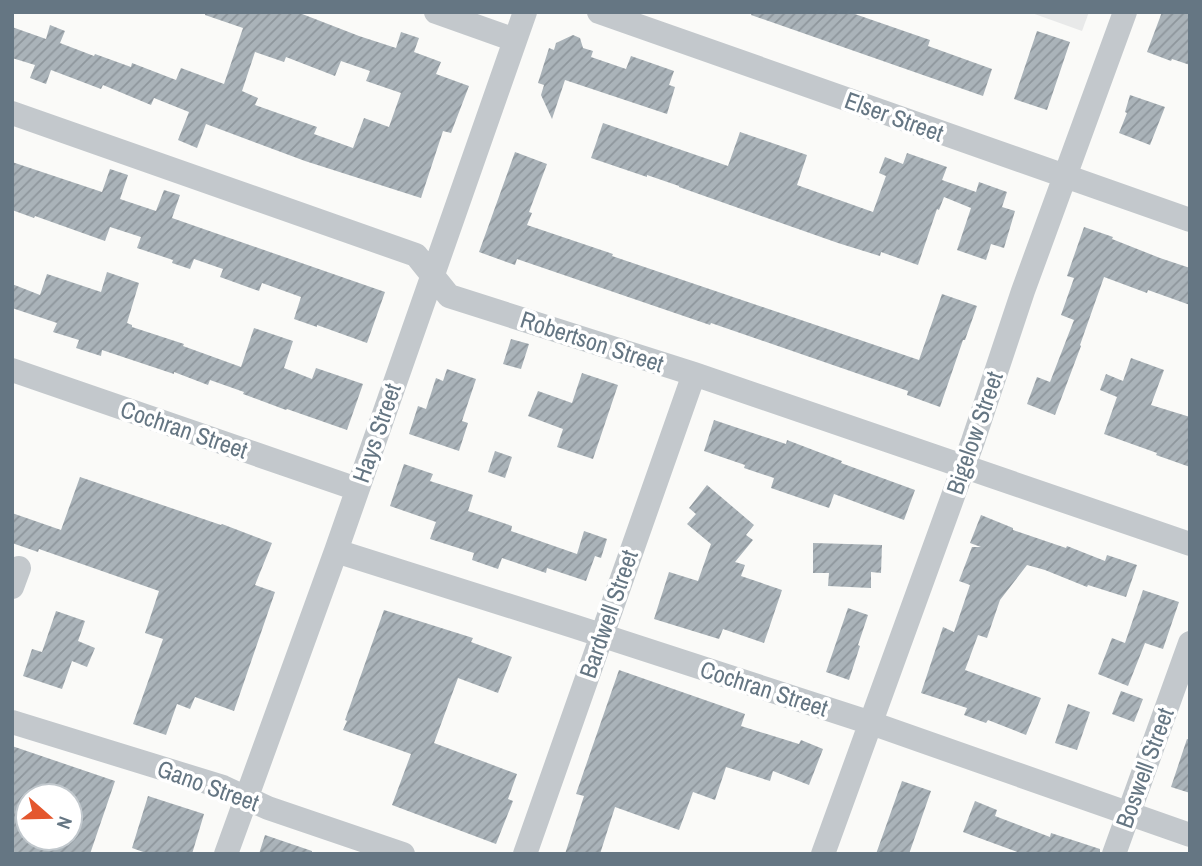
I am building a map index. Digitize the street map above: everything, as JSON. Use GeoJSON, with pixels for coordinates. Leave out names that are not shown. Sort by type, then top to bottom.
{"type":"FeatureCollection","features":[{"type":"Feature","properties":{"kind":"street"},"geometry":{"type":"LineString","coordinates":[[436,12],[515,40]]}},
{"type":"Feature","properties":{"kind":"street","name":"Hays Street"},"geometry":{"type":"LineString","coordinates":[[226,854],[336,551],[525,12]]}},
{"type":"Feature","properties":{"kind":"street","name":"Elser Street"},"geometry":{"type":"LineString","coordinates":[[599,12],[1190,220]]}},
{"type":"Feature","properties":{"kind":"street","name":"Bigelow Street"},"geometry":{"type":"LineString","coordinates":[[823,854],[1125,12]]}},
{"type":"Feature","properties":{"kind":"street","name":"Robertson Street"},"geometry":{"type":"LineString","coordinates":[[12,113],[416,255],[449,296],[694,374],[1190,544]]}},
{"type":"Feature","properties":{"kind":"street","name":"Cochran Street"},"geometry":{"type":"LineString","coordinates":[[12,370],[357,489]]}},
{"type":"Feature","properties":{"kind":"street","name":"Bardwell Street"},"geometry":{"type":"LineString","coordinates":[[525,854],[694,374]]}},
{"type":"Feature","properties":{"kind":"street","name":"Cochran Street"},"geometry":{"type":"LineString","coordinates":[[336,551],[871,723],[1190,835]]}},
{"type":"Feature","properties":{"kind":"street","name":"Boswell Street"},"geometry":{"type":"LineString","coordinates":[[1114,854],[1190,643]]}},
{"type":"Feature","properties":{"kind":"street","name":"Gano Street"},"geometry":{"type":"LineString","coordinates":[[12,722],[223,787],[268,808],[403,854]]}},
{"type":"Feature","properties":{"kind":"shaded area"},"geometry":{"type":"Polygon","coordinates":[[[1029,12],[1089,12],[1082,31],[1029,12]]]}},
{"type":"Feature","properties":{"kind":"building"},"geometry":{"type":"Polygon","coordinates":[[[205,12],[297,12],[396,48],[401,32],[419,38],[414,52],[441,62],[436,74],[469,86],[451,133],[443,131],[421,198],[305,161],[206,124],[197,148],[178,140],[189,112],[154,98],[151,105],[103,85],[101,89],[51,70],[46,84],[30,78],[35,65],[12,58],[12,27],[46,39],[50,25],[65,31],[60,43],[94,56],[95,54],[131,67],[132,63],[176,80],[181,68],[224,84],[243,28],[205,15],[205,12]],[[255,52],[242,91],[258,98],[255,105],[317,127],[314,134],[353,148],[364,118],[389,127],[401,93],[366,81],[370,71],[341,61],[335,76],[286,57],[284,62],[255,52]]]}},
{"type":"Feature","properties":{"kind":"building"},"geometry":{"type":"Polygon","coordinates":[[[752,12],[849,12],[930,40],[928,46],[992,69],[983,96],[751,15],[752,12]]]}},
{"type":"Feature","properties":{"kind":"building"},"geometry":{"type":"Polygon","coordinates":[[[1162,12],[1190,12],[1190,65],[1147,52],[1162,12]]]}},
{"type":"Feature","properties":{"kind":"building"},"geometry":{"type":"Polygon","coordinates":[[[1037,31],[1070,42],[1047,110],[1014,99],[1037,31]]]}},
{"type":"Feature","properties":{"kind":"building"},"geometry":{"type":"Polygon","coordinates":[[[573,35],[580,38],[583,48],[593,51],[591,57],[626,69],[631,56],[674,71],[669,85],[675,87],[667,114],[565,80],[552,119],[541,95],[544,85],[538,83],[549,48],[554,50],[556,43],[573,35]]]}},
{"type":"Feature","properties":{"kind":"building"},"geometry":{"type":"Polygon","coordinates":[[[1130,95],[1165,107],[1150,145],[1119,133],[1127,113],[1125,112],[1130,95]]]}},
{"type":"Feature","properties":{"kind":"building"},"geometry":{"type":"Polygon","coordinates":[[[603,123],[728,166],[740,132],[807,155],[797,185],[873,212],[886,176],[879,173],[885,157],[903,164],[907,153],[947,167],[942,180],[976,192],[979,182],[1007,192],[1002,207],[1015,211],[1004,248],[991,244],[986,260],[957,250],[971,208],[944,197],[939,210],[937,209],[918,265],[881,252],[880,256],[838,243],[679,186],[591,158],[603,123]]]}},
{"type":"Feature","properties":{"kind":"building"},"geometry":{"type":"Polygon","coordinates":[[[515,152],[547,164],[529,212],[532,213],[527,225],[919,360],[942,294],[977,306],[940,407],[907,395],[908,391],[711,323],[710,325],[517,259],[515,265],[479,252],[515,152]]]}},
{"type":"Feature","properties":{"kind":"building"},"geometry":{"type":"Polygon","coordinates":[[[12,162],[102,192],[110,169],[128,175],[120,199],[156,211],[164,190],[180,195],[172,218],[385,292],[367,343],[294,319],[301,297],[262,283],[259,291],[220,277],[223,269],[194,259],[190,269],[172,263],[173,260],[137,248],[141,237],[110,227],[105,241],[12,210],[12,162]]]}},
{"type":"Feature","properties":{"kind":"building"},"geometry":{"type":"Polygon","coordinates":[[[1084,227],[1190,268],[1190,305],[1104,277],[1055,415],[1027,404],[1037,377],[1050,382],[1074,320],[1061,315],[1074,278],[1067,276],[1084,227]]]}},
{"type":"Feature","properties":{"kind":"building"},"geometry":{"type":"Polygon","coordinates":[[[107,272],[139,283],[127,323],[132,327],[241,367],[254,328],[293,341],[284,368],[312,379],[316,368],[363,384],[347,430],[286,410],[210,380],[208,385],[102,350],[101,356],[76,348],[79,340],[53,332],[57,323],[12,308],[12,284],[40,295],[47,274],[101,292],[107,272]]]}},
{"type":"Feature","properties":{"kind":"building"},"geometry":{"type":"Polygon","coordinates":[[[511,339],[529,344],[521,369],[503,364],[511,339]]]}},
{"type":"Feature","properties":{"kind":"building"},"geometry":{"type":"Polygon","coordinates":[[[1131,358],[1164,370],[1151,405],[1190,417],[1190,467],[1104,434],[1117,397],[1100,390],[1106,374],[1123,381],[1131,358]]]}},
{"type":"Feature","properties":{"kind":"building"},"geometry":{"type":"Polygon","coordinates":[[[447,369],[476,379],[462,421],[468,423],[459,451],[409,434],[418,406],[426,409],[436,378],[443,381],[447,369]]]}},
{"type":"Feature","properties":{"kind":"building"},"geometry":{"type":"Polygon","coordinates":[[[582,373],[618,385],[593,459],[557,447],[563,429],[528,416],[538,391],[572,403],[582,373]]]}},
{"type":"Feature","properties":{"kind":"building"},"geometry":{"type":"Polygon","coordinates":[[[714,420],[786,444],[787,440],[915,490],[904,520],[834,494],[829,508],[771,488],[774,478],[704,451],[714,420]]]}},
{"type":"Feature","properties":{"kind":"building"},"geometry":{"type":"Polygon","coordinates":[[[495,451],[512,457],[505,478],[488,472],[495,451]]]}},
{"type":"Feature","properties":{"kind":"building"},"geometry":{"type":"Polygon","coordinates":[[[404,464],[433,474],[430,481],[473,495],[468,511],[512,526],[511,531],[577,554],[584,531],[607,539],[601,558],[595,556],[586,581],[547,568],[546,573],[502,558],[498,569],[472,560],[474,553],[430,539],[436,522],[390,506],[404,464]]]}},
{"type":"Feature","properties":{"kind":"building"},"geometry":{"type":"Polygon","coordinates":[[[80,477],[272,543],[255,585],[275,592],[234,711],[195,697],[190,709],[177,704],[166,735],[133,724],[163,639],[145,633],[159,591],[39,549],[38,552],[12,543],[12,513],[61,530],[80,477]]]}},
{"type":"Feature","properties":{"kind":"building"},"geometry":{"type":"Polygon","coordinates":[[[707,485],[754,525],[746,535],[753,540],[735,562],[745,565],[741,576],[782,590],[764,643],[723,629],[719,639],[654,619],[669,572],[698,581],[711,544],[687,524],[696,514],[689,508],[707,485]]]}},
{"type":"Feature","properties":{"kind":"building"},"geometry":{"type":"Polygon","coordinates":[[[981,515],[1013,530],[1105,561],[1107,555],[1137,565],[1126,597],[1088,585],[1087,587],[1027,565],[1000,600],[987,638],[978,635],[965,670],[1041,698],[1026,735],[988,720],[986,723],[964,715],[967,708],[921,693],[943,627],[954,632],[970,585],[959,581],[972,547],[981,547],[970,543],[981,515]]]}},
{"type":"Feature","properties":{"kind":"building"},"geometry":{"type":"Polygon","coordinates":[[[813,543],[882,545],[881,573],[871,572],[871,588],[828,586],[829,573],[813,573],[813,543]]]}},
{"type":"Feature","properties":{"kind":"building"},"geometry":{"type":"Polygon","coordinates":[[[1143,590],[1179,602],[1163,649],[1145,643],[1128,686],[1098,674],[1112,638],[1125,643],[1143,590]]]}},
{"type":"Feature","properties":{"kind":"building"},"geometry":{"type":"Polygon","coordinates":[[[848,608],[868,615],[849,680],[826,672],[848,608]]]}},
{"type":"Feature","properties":{"kind":"building"},"geometry":{"type":"Polygon","coordinates":[[[384,610],[473,638],[471,642],[512,657],[498,693],[458,678],[434,743],[517,774],[508,799],[513,801],[496,844],[392,805],[411,754],[343,730],[384,610]]]}},
{"type":"Feature","properties":{"kind":"building"},"geometry":{"type":"Polygon","coordinates":[[[56,611],[85,621],[78,641],[95,648],[87,667],[72,661],[62,689],[23,676],[32,649],[42,652],[56,611]]]}},
{"type":"Feature","properties":{"kind":"building"},"geometry":{"type":"Polygon","coordinates":[[[619,670],[745,714],[741,726],[799,744],[801,740],[823,749],[809,785],[773,771],[770,781],[726,767],[715,800],[693,792],[679,830],[615,807],[600,854],[565,854],[584,796],[576,794],[619,670]]]}},
{"type":"Feature","properties":{"kind":"building"},"geometry":{"type":"Polygon","coordinates":[[[1121,691],[1143,699],[1134,722],[1112,714],[1121,691]]]}},
{"type":"Feature","properties":{"kind":"building"},"geometry":{"type":"Polygon","coordinates":[[[1068,704],[1090,712],[1077,750],[1055,743],[1068,704]]]}},
{"type":"Feature","properties":{"kind":"building"},"geometry":{"type":"Polygon","coordinates":[[[1187,739],[1190,740],[1190,793],[1171,787],[1187,739]]]}},
{"type":"Feature","properties":{"kind":"building"},"geometry":{"type":"Polygon","coordinates":[[[12,746],[115,781],[90,854],[12,854],[12,746]]]}},
{"type":"Feature","properties":{"kind":"building"},"geometry":{"type":"Polygon","coordinates":[[[902,781],[931,791],[909,854],[876,854],[902,781]]]}},
{"type":"Feature","properties":{"kind":"building"},"geometry":{"type":"Polygon","coordinates":[[[148,796],[204,814],[192,854],[149,854],[132,848],[148,796]]]}},
{"type":"Feature","properties":{"kind":"building"},"geometry":{"type":"Polygon","coordinates":[[[975,801],[997,810],[995,816],[1050,837],[1051,833],[1100,849],[1100,854],[1023,854],[963,832],[975,801]]]}},
{"type":"Feature","properties":{"kind":"building"},"geometry":{"type":"Polygon","coordinates":[[[265,835],[312,851],[312,854],[259,854],[265,835]]]}}]}
